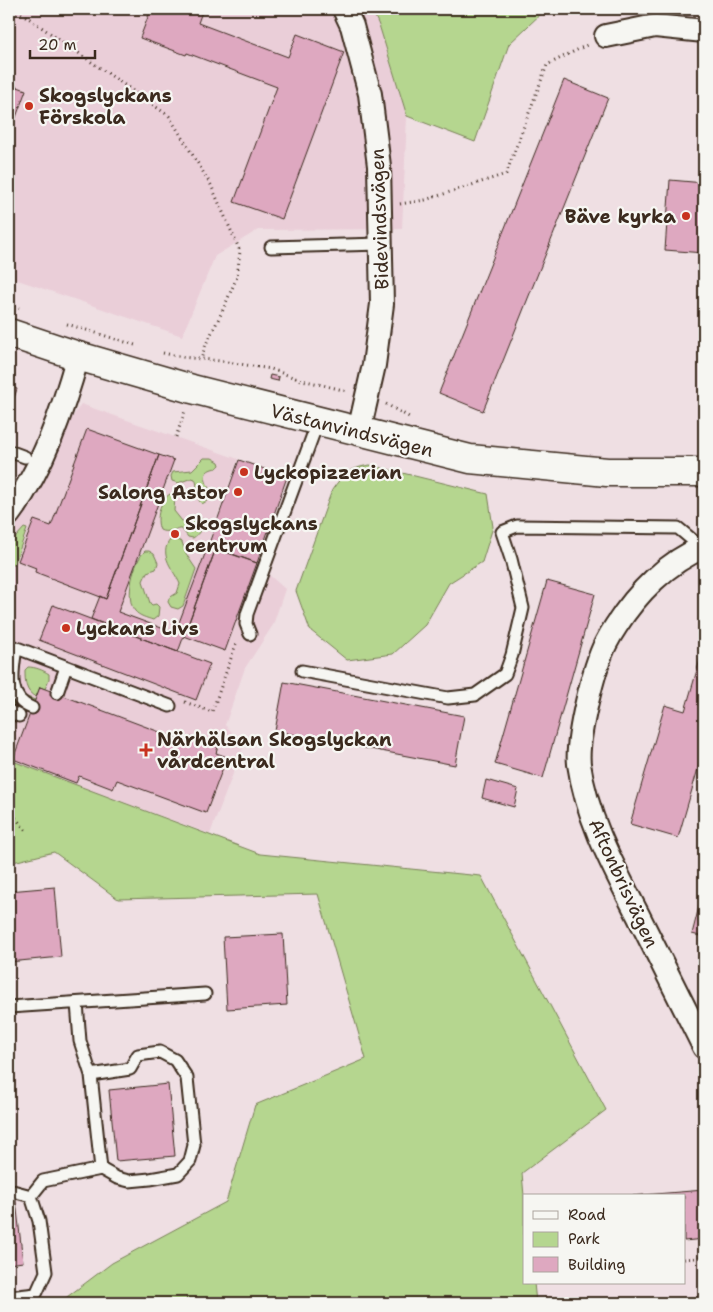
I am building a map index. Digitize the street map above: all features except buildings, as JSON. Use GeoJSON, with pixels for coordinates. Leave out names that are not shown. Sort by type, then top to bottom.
{"type":"FeatureCollection","features":[{"type":"Feature","properties":{"kind":"street","name":"Bidevindsvägen"},"geometry":{"type":"LineString","coordinates":[[344,9],[352,26],[370,94],[379,166],[382,304],[374,366],[359,431]]}},
{"type":"Feature","properties":{"kind":"street"},"geometry":{"type":"LineString","coordinates":[[606,36],[656,26],[704,31]]}},
{"type":"Feature","properties":{"kind":"street","name":"Västanvindsvägen"},"geometry":{"type":"LineString","coordinates":[[9,333],[78,356],[177,385],[470,459],[607,472],[704,472]]}},
{"type":"Feature","properties":{"kind":"street"},"geometry":{"type":"LineString","coordinates":[[9,514],[28,484],[44,453],[78,356]]}},
{"type":"Feature","properties":{"kind":"street","name":"Aftonbrisvägen"},"geometry":{"type":"LineString","coordinates":[[703,547],[669,566],[647,586],[625,612],[605,644],[593,679],[582,727],[579,762],[587,803],[606,852],[704,1047]]}},
{"type":"Feature","properties":{"kind":"lane"},"geometry":{"type":"LineString","coordinates":[[271,247],[381,244]]}},
{"type":"Feature","properties":{"kind":"lane"},"geometry":{"type":"LineString","coordinates":[[250,634],[246,624],[247,614],[318,421]]}},
{"type":"Feature","properties":{"kind":"lane"},"geometry":{"type":"LineString","coordinates":[[9,451],[25,457]]}},
{"type":"Feature","properties":{"kind":"lane"},"geometry":{"type":"LineString","coordinates":[[302,671],[448,698],[475,695],[505,674],[512,655],[523,608],[502,532],[517,526],[678,528],[703,547]]}},
{"type":"Feature","properties":{"kind":"lane"},"geometry":{"type":"LineString","coordinates":[[32,708],[22,703],[14,688],[12,646],[170,706]]}},
{"type":"Feature","properties":{"kind":"lane"},"geometry":{"type":"LineString","coordinates":[[57,693],[66,666]]}},
{"type":"Feature","properties":{"kind":"lane"},"geometry":{"type":"LineString","coordinates":[[9,1007],[205,994]]}},
{"type":"Feature","properties":{"kind":"lane"},"geometry":{"type":"LineString","coordinates":[[77,1003],[80,1041],[91,1075],[101,1169]]}},
{"type":"Feature","properties":{"kind":"lane"},"geometry":{"type":"LineString","coordinates":[[31,1196],[43,1181],[101,1169],[117,1178],[129,1181],[150,1179],[178,1174],[190,1161],[194,1145],[187,1078],[175,1060],[160,1052],[138,1055],[130,1070],[91,1075]]}},
{"type":"Feature","properties":{"kind":"lane"},"geometry":{"type":"LineString","coordinates":[[9,1190],[31,1196]]}},
{"type":"Feature","properties":{"kind":"lane"},"geometry":{"type":"LineString","coordinates":[[9,1297],[36,1294],[46,1272],[39,1221],[31,1196]]}},
{"type":"Feature","properties":{"kind":"path"},"geometry":{"type":"LineString","coordinates":[[12,9],[24,15],[169,116],[211,185],[240,251],[236,277],[200,359]]}},
{"type":"Feature","properties":{"kind":"path"},"geometry":{"type":"LineString","coordinates":[[380,208],[425,200],[506,174],[547,65],[606,36]]}},
{"type":"Feature","properties":{"kind":"path"},"geometry":{"type":"LineString","coordinates":[[9,305],[25,310]]}},
{"type":"Feature","properties":{"kind":"path"},"geometry":{"type":"LineString","coordinates":[[66,324],[140,346]]}},
{"type":"Feature","properties":{"kind":"path"},"geometry":{"type":"LineString","coordinates":[[156,351],[182,357],[271,369],[298,379],[349,392],[367,401],[384,403],[414,420]]}},
{"type":"Feature","properties":{"kind":"path"},"geometry":{"type":"LineString","coordinates":[[176,437],[186,408]]}},
{"type":"Feature","properties":{"kind":"path"},"geometry":{"type":"LineString","coordinates":[[170,706],[179,700],[212,712],[230,660]]}},
{"type":"Feature","properties":{"kind":"path"},"geometry":{"type":"LineString","coordinates":[[9,810],[28,833]]}},
{"type":"Feature","properties":{"kind":"path"},"geometry":{"type":"LineString","coordinates":[[686,1259],[704,1257]]}},
{"type":"Feature","properties":{"kind":"shaded area"},"geometry":{"type":"Polygon","coordinates":[[[9,9],[372,9],[380,28],[407,116],[402,229],[258,230],[215,256],[182,336],[9,277],[9,9]]]}},
{"type":"Feature","properties":{"kind":"shaded area"},"geometry":{"type":"Polygon","coordinates":[[[81,404],[238,459],[207,545],[258,565],[285,589],[273,625],[245,668],[225,725],[244,745],[210,834],[79,786],[9,773],[9,516],[81,404]]]}},
{"type":"Feature","properties":{"kind":"green space"},"geometry":{"type":"Polygon","coordinates":[[[372,9],[546,9],[509,44],[475,142],[407,116],[380,28],[372,9]]]}},
{"type":"Feature","properties":{"kind":"green space"},"geometry":{"type":"Polygon","coordinates":[[[204,458],[212,458],[219,462],[220,465],[206,473],[205,478],[210,491],[207,501],[202,504],[199,499],[195,479],[192,478],[178,483],[172,481],[171,476],[173,472],[192,470],[204,458]]]}},
{"type":"Feature","properties":{"kind":"green space"},"geometry":{"type":"Polygon","coordinates":[[[370,465],[488,494],[493,527],[482,562],[449,583],[425,625],[393,654],[347,660],[310,630],[296,591],[332,490],[348,473],[357,468],[370,465]]]}},
{"type":"Feature","properties":{"kind":"green space"},"geometry":{"type":"Polygon","coordinates":[[[170,494],[175,496],[174,511],[182,521],[188,522],[198,516],[202,519],[200,530],[193,538],[188,537],[182,529],[160,530],[158,521],[159,510],[166,497],[170,494]]]}},
{"type":"Feature","properties":{"kind":"green space"},"geometry":{"type":"Polygon","coordinates":[[[24,528],[27,529],[14,565],[9,563],[9,545],[24,528]]]}},
{"type":"Feature","properties":{"kind":"green space"},"geometry":{"type":"Polygon","coordinates":[[[170,540],[182,542],[186,554],[196,569],[183,606],[178,609],[171,607],[168,602],[169,598],[177,593],[180,584],[166,557],[167,546],[170,540]]]}},
{"type":"Feature","properties":{"kind":"green space"},"geometry":{"type":"Polygon","coordinates":[[[145,551],[154,554],[158,563],[156,569],[147,572],[143,581],[150,603],[152,605],[156,604],[159,607],[158,616],[153,620],[137,613],[130,598],[134,571],[137,562],[145,551]]]}},
{"type":"Feature","properties":{"kind":"green space"},"geometry":{"type":"Polygon","coordinates":[[[28,667],[39,669],[49,674],[45,689],[40,687],[36,697],[32,695],[26,686],[25,670],[28,667]]]}},
{"type":"Feature","properties":{"kind":"green space"},"geometry":{"type":"Polygon","coordinates":[[[9,690],[35,700],[30,714],[9,704],[9,690]]]}},
{"type":"Feature","properties":{"kind":"green space"},"geometry":{"type":"Polygon","coordinates":[[[9,755],[10,760],[260,854],[481,876],[606,1110],[522,1173],[524,1194],[523,1284],[534,1284],[536,1303],[59,1303],[112,1263],[226,1202],[255,1105],[366,1059],[318,894],[118,899],[54,852],[9,863],[9,755]]]}},
{"type":"Feature","properties":{"kind":"place","name":"Skogslyckans Förskola"},"geometry":{"type":"Point","coordinates":[29,106]}},
{"type":"Feature","properties":{"kind":"place","name":"Bäve kyrka"},"geometry":{"type":"Point","coordinates":[686,216]}},
{"type":"Feature","properties":{"kind":"place","name":"Lyckopizzerian"},"geometry":{"type":"Point","coordinates":[244,472]}},
{"type":"Feature","properties":{"kind":"place","name":"Salong Astor"},"geometry":{"type":"Point","coordinates":[238,492]}},
{"type":"Feature","properties":{"kind":"place","name":"Skogslyckans centrum"},"geometry":{"type":"Point","coordinates":[175,534]}},
{"type":"Feature","properties":{"kind":"place","name":"Lyckans Livs"},"geometry":{"type":"Point","coordinates":[66,628]}},
{"type":"Feature","properties":{"kind":"place","name":"Närhälsan Skogslyckan vårdcentral"},"geometry":{"type":"Point","coordinates":[146,750]}}]}
